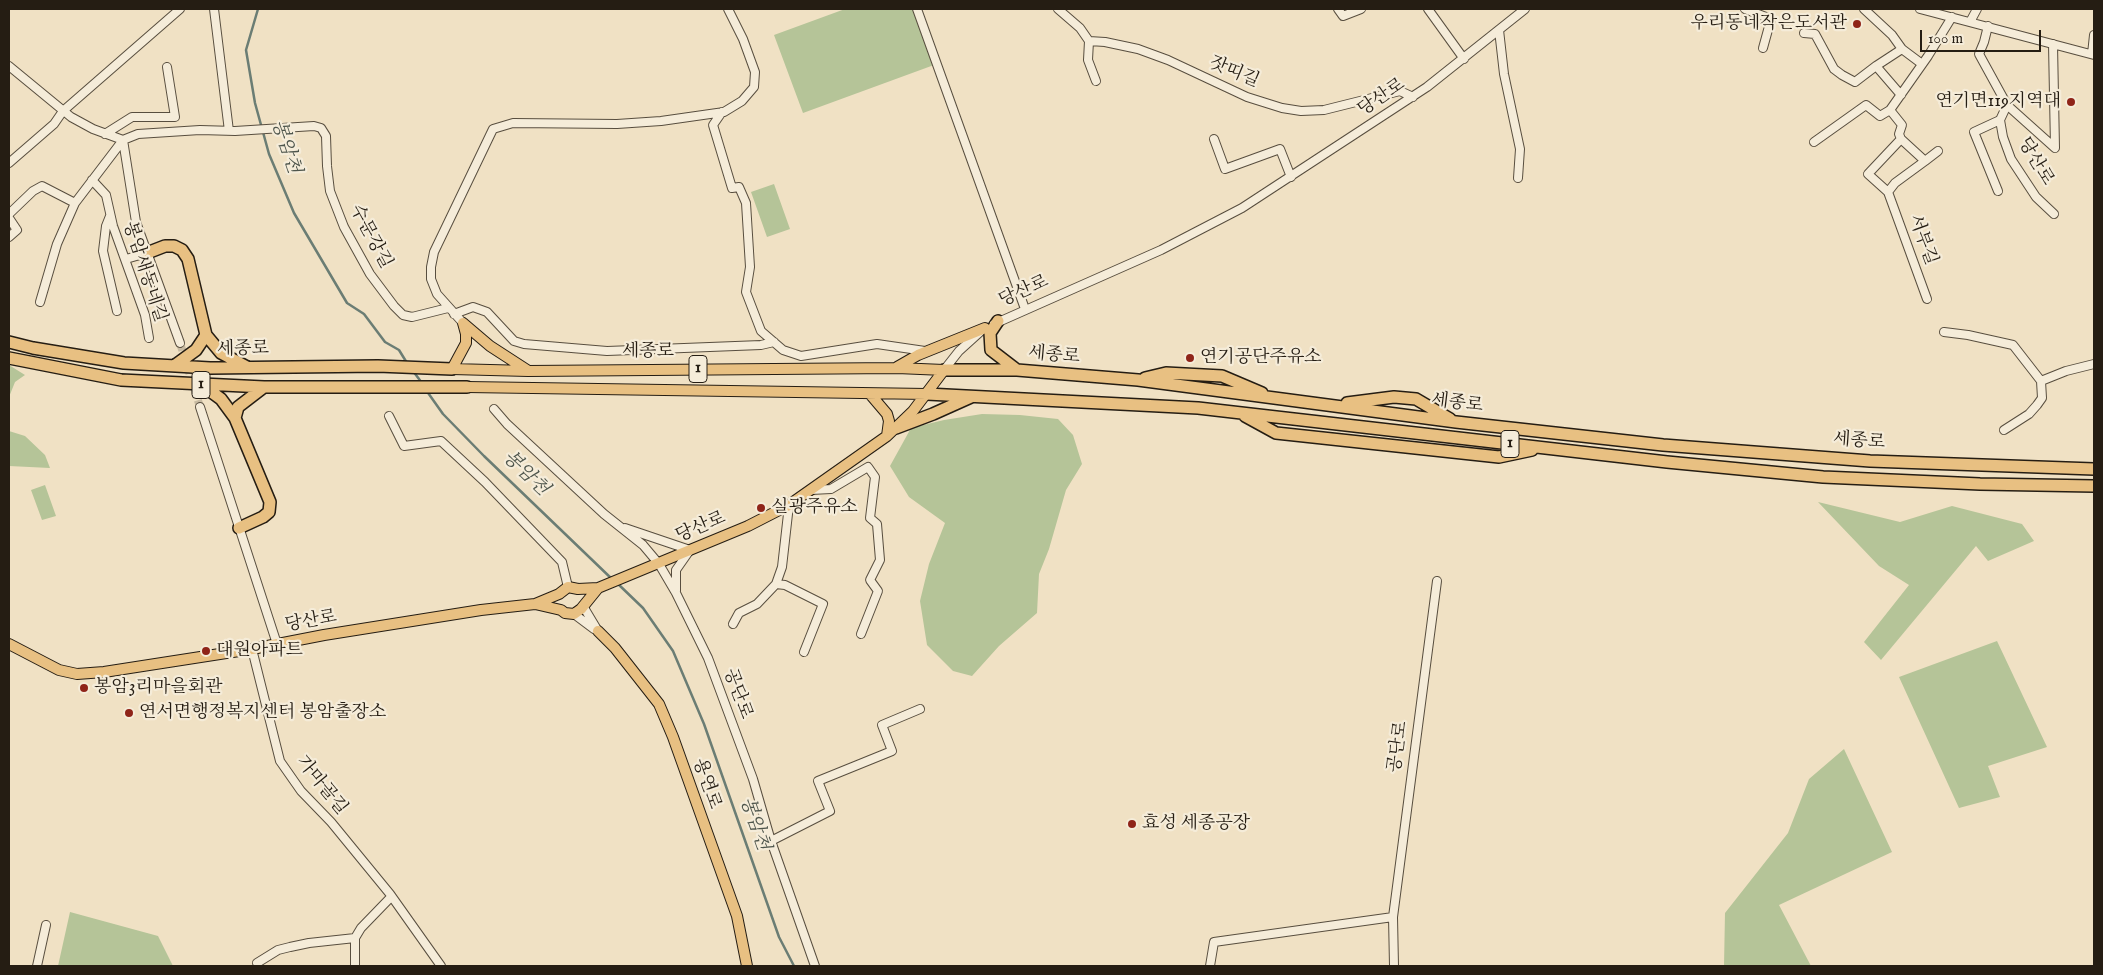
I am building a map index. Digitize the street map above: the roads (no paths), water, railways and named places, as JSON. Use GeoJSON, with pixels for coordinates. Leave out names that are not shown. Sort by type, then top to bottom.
{"type":"FeatureCollection","features":[{"type":"Feature","properties":{"kind":"highway"},"geometry":{"type":"LineString","coordinates":[[147,253],[165,246],[174,246],[182,250],[188,259],[206,335],[221,353],[248,368]]}},
{"type":"Feature","properties":{"kind":"highway"},"geometry":{"type":"LineString","coordinates":[[998,321],[990,333],[991,350],[1018,370]]}},
{"type":"Feature","properties":{"kind":"highway"},"geometry":{"type":"LineString","coordinates":[[174,366],[196,350],[206,335]]}},
{"type":"Feature","properties":{"kind":"highway","name":"세종로"},"geometry":{"type":"LineString","coordinates":[[9,342],[33,348],[124,363],[248,368],[378,366],[452,369]]}},
{"type":"Feature","properties":{"kind":"highway","name":"세종로"},"geometry":{"type":"LineString","coordinates":[[9,358],[121,380],[264,387],[467,387]]}},
{"type":"Feature","properties":{"kind":"highway","name":"세종로"},"geometry":{"type":"LineString","coordinates":[[944,370],[1018,370],[1138,380],[1456,422],[1663,445],[1870,461],[2094,469]]}},
{"type":"Feature","properties":{"kind":"highway"},"geometry":{"type":"LineString","coordinates":[[202,385],[220,398],[235,418],[270,502],[269,512],[263,517],[239,528]]}},
{"type":"Feature","properties":{"kind":"highway"},"geometry":{"type":"LineString","coordinates":[[235,418],[238,407],[264,387]]}},
{"type":"Feature","properties":{"kind":"highway","name":"세종로"},"geometry":{"type":"LineString","coordinates":[[927,394],[1142,404],[1239,412],[1667,462],[1823,476],[1980,484],[2094,486]]}},
{"type":"Feature","properties":{"kind":"highway"},"geometry":{"type":"LineString","coordinates":[[896,428],[974,396]]}},
{"type":"Feature","properties":{"kind":"highway"},"geometry":{"type":"LineString","coordinates":[[1331,405],[1394,397],[1416,399],[1456,422]]}},
{"type":"Feature","properties":{"kind":"highway"},"geometry":{"type":"LineString","coordinates":[[1239,412],[1276,433],[1499,457],[1544,448]]}},
{"type":"Feature","properties":{"kind":"main road"},"geometry":{"type":"LineString","coordinates":[[452,369],[466,343],[463,323]]}},
{"type":"Feature","properties":{"kind":"main road"},"geometry":{"type":"LineString","coordinates":[[463,323],[490,346],[528,370]]}},
{"type":"Feature","properties":{"kind":"main road"},"geometry":{"type":"LineString","coordinates":[[897,368],[918,355],[985,328]]}},
{"type":"Feature","properties":{"kind":"main road","name":"세종로"},"geometry":{"type":"LineString","coordinates":[[452,369],[897,368],[944,370]]}},
{"type":"Feature","properties":{"kind":"main road","name":"당산로"},"geometry":{"type":"LineString","coordinates":[[598,588],[748,526],[789,505],[887,436],[914,411],[944,370]]}},
{"type":"Feature","properties":{"kind":"main road","name":"세종로"},"geometry":{"type":"LineString","coordinates":[[467,387],[927,394]]}},
{"type":"Feature","properties":{"kind":"main road"},"geometry":{"type":"LineString","coordinates":[[870,394],[887,414],[889,421],[887,436]]}},
{"type":"Feature","properties":{"kind":"main road"},"geometry":{"type":"LineString","coordinates":[[536,604],[573,588],[598,588]]}},
{"type":"Feature","properties":{"kind":"main road"},"geometry":{"type":"LineString","coordinates":[[573,588],[584,597],[583,606]]}},
{"type":"Feature","properties":{"kind":"main road"},"geometry":{"type":"LineString","coordinates":[[536,604],[574,614],[598,588]]}},
{"type":"Feature","properties":{"kind":"main road"},"geometry":{"type":"LineString","coordinates":[[559,594],[557,603],[561,610]]}},
{"type":"Feature","properties":{"kind":"main road","name":"당산로"},"geometry":{"type":"LineString","coordinates":[[9,644],[59,670],[76,674],[104,672],[481,610],[536,604]]}},
{"type":"Feature","properties":{"kind":"main road","name":"용연로"},"geometry":{"type":"LineString","coordinates":[[598,631],[615,648],[659,704],[673,737],[737,916],[747,966]]}},
{"type":"Feature","properties":{"kind":"street"},"geometry":{"type":"LineString","coordinates":[[9,163],[54,124],[63,111],[180,9]]}},
{"type":"Feature","properties":{"kind":"street"},"geometry":{"type":"LineString","coordinates":[[40,302],[57,244],[75,203],[123,140],[138,134],[200,130],[232,131],[214,9]]}},
{"type":"Feature","properties":{"kind":"street"},"geometry":{"type":"LineString","coordinates":[[463,323],[437,294],[431,279],[434,252],[492,129],[513,123],[617,124],[661,121],[722,112],[742,101],[754,86],[755,72],[744,39],[728,9]]}},
{"type":"Feature","properties":{"kind":"street"},"geometry":{"type":"LineString","coordinates":[[917,9],[1025,309]]}},
{"type":"Feature","properties":{"kind":"street"},"geometry":{"type":"LineString","coordinates":[[1058,9],[1080,28],[1090,41],[1088,60],[1096,81]]}},
{"type":"Feature","properties":{"kind":"street"},"geometry":{"type":"LineString","coordinates":[[1338,9],[1343,16],[1361,9]]}},
{"type":"Feature","properties":{"kind":"street"},"geometry":{"type":"LineString","coordinates":[[1428,9],[1464,59]]}},
{"type":"Feature","properties":{"kind":"street","name":"당산로"},"geometry":{"type":"LineString","coordinates":[[944,370],[959,351],[985,328],[1202,230],[1242,208],[1413,97],[1464,59],[1525,9]]}},
{"type":"Feature","properties":{"kind":"street"},"geometry":{"type":"LineString","coordinates":[[1745,9],[1771,20],[1762,48]]}},
{"type":"Feature","properties":{"kind":"street"},"geometry":{"type":"LineString","coordinates":[[1864,9],[1892,35],[1902,49],[1922,64]]}},
{"type":"Feature","properties":{"kind":"street"},"geometry":{"type":"LineString","coordinates":[[1920,9],[2093,55],[2094,35]]}},
{"type":"Feature","properties":{"kind":"street"},"geometry":{"type":"LineString","coordinates":[[1970,22],[1977,9]]}},
{"type":"Feature","properties":{"kind":"street"},"geometry":{"type":"LineString","coordinates":[[1814,142],[1866,105],[1880,116],[1890,110],[1952,17]]}},
{"type":"Feature","properties":{"kind":"street","name":"당산로"},"geometry":{"type":"LineString","coordinates":[[1988,26],[1979,54],[2007,106],[2055,148],[2053,44]]}},
{"type":"Feature","properties":{"kind":"street"},"geometry":{"type":"LineString","coordinates":[[1499,30],[1504,74],[1520,149],[1518,178]]}},
{"type":"Feature","properties":{"kind":"street"},"geometry":{"type":"LineString","coordinates":[[1804,33],[1815,34],[1834,69],[1855,82],[1902,49]]}},
{"type":"Feature","properties":{"kind":"street","name":"잣띠길"},"geometry":{"type":"LineString","coordinates":[[1090,41],[1138,49],[1168,60],[1247,97],[1282,108],[1300,111],[1324,110],[1400,92],[1413,97]]}},
{"type":"Feature","properties":{"kind":"street"},"geometry":{"type":"LineString","coordinates":[[9,66],[71,117],[105,134],[123,140]]}},
{"type":"Feature","properties":{"kind":"street"},"geometry":{"type":"LineString","coordinates":[[1876,66],[1901,95]]}},
{"type":"Feature","properties":{"kind":"street"},"geometry":{"type":"LineString","coordinates":[[105,134],[132,116],[175,117],[167,67]]}},
{"type":"Feature","properties":{"kind":"street"},"geometry":{"type":"LineString","coordinates":[[1998,191],[1974,132],[2000,120],[2007,106]]}},
{"type":"Feature","properties":{"kind":"street"},"geometry":{"type":"LineString","coordinates":[[1890,110],[1902,125],[1899,134],[1901,139],[1925,161]]}},
{"type":"Feature","properties":{"kind":"street"},"geometry":{"type":"LineString","coordinates":[[722,112],[713,125],[732,188],[739,187],[746,203],[750,267],[746,292],[761,331],[783,350],[801,356],[877,344],[930,351]]}},
{"type":"Feature","properties":{"kind":"street","name":"당산로"},"geometry":{"type":"LineString","coordinates":[[2000,120],[2002,137],[2011,159],[2036,196],[2054,214]]}},
{"type":"Feature","properties":{"kind":"street","name":"수문강길"},"geometry":{"type":"LineString","coordinates":[[232,131],[314,126],[321,128],[326,136],[330,191],[344,227],[370,274],[403,315],[412,316],[451,311]]}},
{"type":"Feature","properties":{"kind":"street"},"geometry":{"type":"LineString","coordinates":[[1214,139],[1225,168],[1280,149],[1291,177]]}},
{"type":"Feature","properties":{"kind":"street","name":"서부길"},"geometry":{"type":"LineString","coordinates":[[1901,139],[1868,174],[1888,192],[1927,299]]}},
{"type":"Feature","properties":{"kind":"street"},"geometry":{"type":"LineString","coordinates":[[123,140],[136,222],[180,343]]}},
{"type":"Feature","properties":{"kind":"street"},"geometry":{"type":"LineString","coordinates":[[1888,192],[1895,183],[1938,152]]}},
{"type":"Feature","properties":{"kind":"street","name":"봉암새동네길"},"geometry":{"type":"LineString","coordinates":[[92,180],[106,195],[113,226],[145,315],[149,338]]}},
{"type":"Feature","properties":{"kind":"street"},"geometry":{"type":"LineString","coordinates":[[9,214],[33,191],[42,186],[75,203]]}},
{"type":"Feature","properties":{"kind":"street","name":"봉암새동네길"},"geometry":{"type":"LineString","coordinates":[[111,214],[106,226],[103,251],[117,311]]}},
{"type":"Feature","properties":{"kind":"street"},"geometry":{"type":"LineString","coordinates":[[9,218],[17,230],[9,237]]}},
{"type":"Feature","properties":{"kind":"street"},"geometry":{"type":"LineString","coordinates":[[126,259],[147,253]]}},
{"type":"Feature","properties":{"kind":"street"},"geometry":{"type":"LineString","coordinates":[[451,311],[473,307],[487,312],[514,341],[524,344],[607,351],[761,345],[774,342]]}},
{"type":"Feature","properties":{"kind":"street"},"geometry":{"type":"LineString","coordinates":[[1944,332],[1986,338],[2013,345],[2041,381],[2042,398],[2037,405],[2028,414],[2004,430]]}},
{"type":"Feature","properties":{"kind":"street"},"geometry":{"type":"LineString","coordinates":[[2041,381],[2066,371],[2094,364]]}},
{"type":"Feature","properties":{"kind":"street"},"geometry":{"type":"LineString","coordinates":[[200,407],[277,644]]}},
{"type":"Feature","properties":{"kind":"street","name":"공단로"},"geometry":{"type":"LineString","coordinates":[[494,409],[514,431],[604,514],[643,545],[676,594],[708,658],[752,779],[771,841],[815,966]]}},
{"type":"Feature","properties":{"kind":"street"},"geometry":{"type":"LineString","coordinates":[[389,416],[404,446],[441,441],[562,562],[573,588]]}},
{"type":"Feature","properties":{"kind":"street","name":"당산로"},"geometry":{"type":"LineString","coordinates":[[810,490],[831,489],[868,467],[876,477],[870,518],[877,524],[880,560],[870,580],[878,591],[861,634]]}},
{"type":"Feature","properties":{"kind":"street"},"geometry":{"type":"LineString","coordinates":[[733,624],[739,613],[757,604],[776,584],[782,567],[789,505]]}},
{"type":"Feature","properties":{"kind":"street"},"geometry":{"type":"LineString","coordinates":[[621,527],[690,550],[676,570],[676,594]]}},
{"type":"Feature","properties":{"kind":"street","name":"공단로"},"geometry":{"type":"LineString","coordinates":[[1394,966],[1393,918],[1437,582]]}},
{"type":"Feature","properties":{"kind":"street"},"geometry":{"type":"LineString","coordinates":[[776,584],[785,585],[823,604],[804,652]]}},
{"type":"Feature","properties":{"kind":"street"},"geometry":{"type":"LineString","coordinates":[[583,606],[598,631]]}},
{"type":"Feature","properties":{"kind":"street"},"geometry":{"type":"LineString","coordinates":[[574,614],[598,631]]}},
{"type":"Feature","properties":{"kind":"street","name":"가마골길"},"geometry":{"type":"LineString","coordinates":[[252,649],[280,761],[301,790],[330,822],[391,897],[441,966]]}},
{"type":"Feature","properties":{"kind":"street"},"geometry":{"type":"LineString","coordinates":[[771,841],[830,811],[818,781],[892,751],[882,725],[920,709]]}},
{"type":"Feature","properties":{"kind":"street"},"geometry":{"type":"LineString","coordinates":[[354,966],[355,938],[361,928],[391,897]]}},
{"type":"Feature","properties":{"kind":"street"},"geometry":{"type":"LineString","coordinates":[[1210,966],[1214,942],[1393,918]]}},
{"type":"Feature","properties":{"kind":"street"},"geometry":{"type":"LineString","coordinates":[[37,966],[46,926]]}},
{"type":"Feature","properties":{"kind":"street"},"geometry":{"type":"LineString","coordinates":[[257,963],[278,950],[309,943],[355,938]]}},
{"type":"Feature","properties":{"kind":"waterway","name":"봉암천"},"geometry":{"type":"LineString","coordinates":[[258,9],[246,50],[255,103],[269,154],[294,213],[347,303],[364,314],[385,342],[399,350],[407,363]]}},
{"type":"Feature","properties":{"kind":"waterway","name":"봉암천"},"geometry":{"type":"LineString","coordinates":[[413,371],[422,383]]}},
{"type":"Feature","properties":{"kind":"waterway","name":"봉암천"},"geometry":{"type":"LineString","coordinates":[[426,390],[443,414],[484,456],[613,580]]}},
{"type":"Feature","properties":{"kind":"waterway","name":"봉암천"},"geometry":{"type":"LineString","coordinates":[[617,583],[643,608],[673,651],[704,724],[779,937],[794,966]]}},
{"type":"Feature","properties":{"kind":"tunnel"},"geometry":{"type":"LineString","coordinates":[[180,343],[200,407]]}},
{"type":"Feature","properties":{"kind":"place","name":"우리동네작은도서관"},"geometry":{"type":"Point","coordinates":[1857,24]}},
{"type":"Feature","properties":{"kind":"place","name":"연기면119지역대"},"geometry":{"type":"Point","coordinates":[2071,102]}},
{"type":"Feature","properties":{"kind":"place","name":"연기공단주유소"},"geometry":{"type":"Point","coordinates":[1190,358]}},
{"type":"Feature","properties":{"kind":"place","name":"실광주유소"},"geometry":{"type":"Point","coordinates":[761,508]}},
{"type":"Feature","properties":{"kind":"place","name":"대원아파트"},"geometry":{"type":"Point","coordinates":[206,651]}},
{"type":"Feature","properties":{"kind":"place","name":"봉암3리마을회관"},"geometry":{"type":"Point","coordinates":[84,688]}},
{"type":"Feature","properties":{"kind":"place","name":"연서면행정복지센터 봉암출장소"},"geometry":{"type":"Point","coordinates":[129,713]}},
{"type":"Feature","properties":{"kind":"place","name":"효성 세종공장"},"geometry":{"type":"Point","coordinates":[1132,824]}}]}
